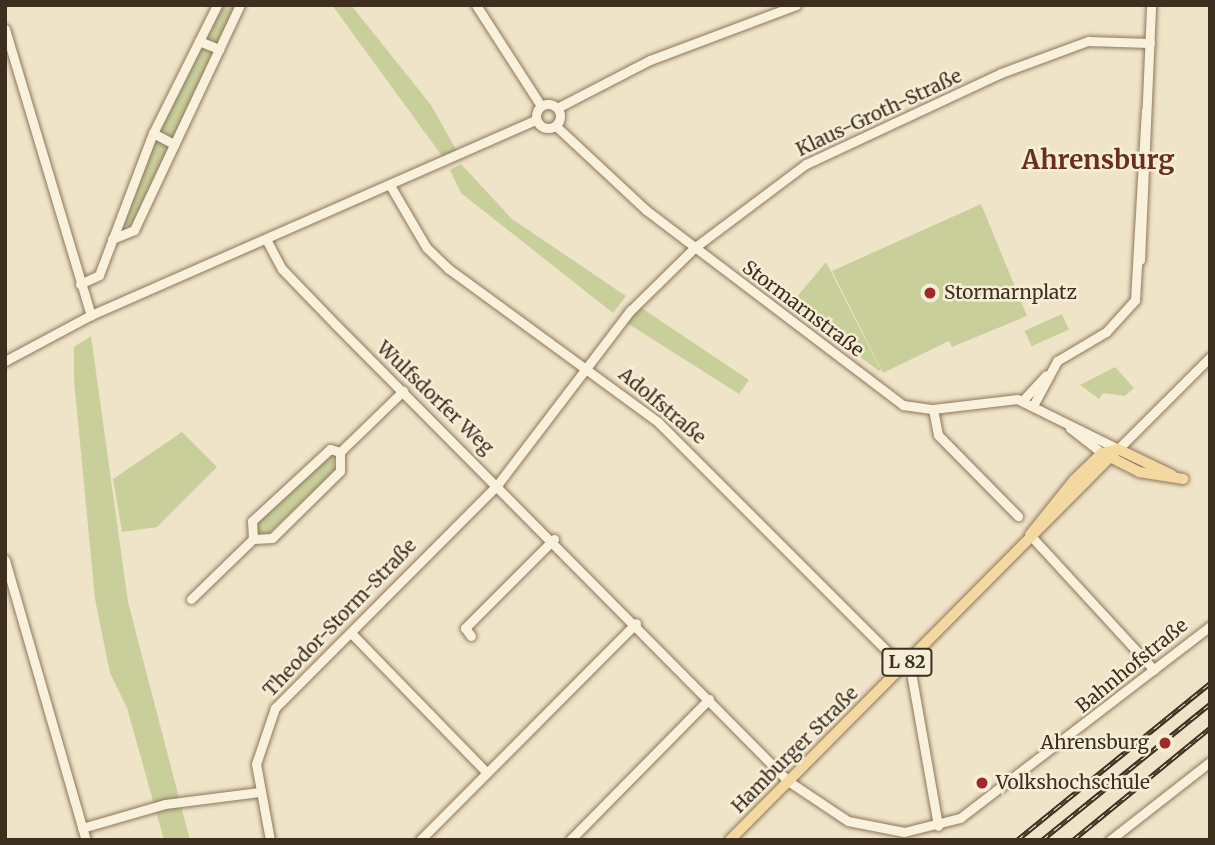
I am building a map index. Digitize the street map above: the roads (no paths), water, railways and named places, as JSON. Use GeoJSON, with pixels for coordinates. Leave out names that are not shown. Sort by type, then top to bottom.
{"type":"FeatureCollection","features":[{"type":"Feature","properties":{"kind":"main road"},"geometry":{"type":"LineString","coordinates":[[1111,453],[1183,479],[1149,475],[1111,453]]}},
{"type":"Feature","properties":{"kind":"main road","name":"Hamburger Straße"},"geometry":{"type":"LineString","coordinates":[[730,840],[1030,535],[1041,513],[1111,453]]}},
{"type":"Feature","properties":{"kind":"street"},"geometry":{"type":"LineString","coordinates":[[80,284],[99,275],[116,237],[153,133],[217,5]]}},
{"type":"Feature","properties":{"kind":"street"},"geometry":{"type":"LineString","coordinates":[[116,237],[134,230],[240,5]]}},
{"type":"Feature","properties":{"kind":"street"},"geometry":{"type":"LineString","coordinates":[[476,5],[541,106]]}},
{"type":"Feature","properties":{"kind":"street"},"geometry":{"type":"LineString","coordinates":[[541,106],[557,108],[650,60],[796,5]]}},
{"type":"Feature","properties":{"kind":"street"},"geometry":{"type":"LineString","coordinates":[[1023,400],[1067,353],[1128,313],[1138,265],[1151,5]]}},
{"type":"Feature","properties":{"kind":"street"},"geometry":{"type":"LineString","coordinates":[[5,29],[91,315]]}},
{"type":"Feature","properties":{"kind":"street"},"geometry":{"type":"LineString","coordinates":[[200,40],[219,49]]}},
{"type":"Feature","properties":{"kind":"street","name":"Klaus-Groth-Straße"},"geometry":{"type":"LineString","coordinates":[[498,484],[630,311],[694,248],[806,164],[1001,74],[1088,41],[1150,43]]}},
{"type":"Feature","properties":{"kind":"street"},"geometry":{"type":"LineString","coordinates":[[5,361],[91,315],[391,187],[536,120],[541,106]]}},
{"type":"Feature","properties":{"kind":"street"},"geometry":{"type":"LineString","coordinates":[[536,120],[546,128],[556,125],[557,108]]}},
{"type":"Feature","properties":{"kind":"street","name":"Stormarnstraße"},"geometry":{"type":"LineString","coordinates":[[556,125],[614,183],[889,398],[933,410]]}},
{"type":"Feature","properties":{"kind":"street"},"geometry":{"type":"LineString","coordinates":[[153,133],[174,144]]}},
{"type":"Feature","properties":{"kind":"street","name":"Adolfstraße"},"geometry":{"type":"LineString","coordinates":[[391,187],[426,247],[449,268],[589,368],[712,471],[903,667]]}},
{"type":"Feature","properties":{"kind":"street","name":"Wulfsdorfer Weg"},"geometry":{"type":"LineString","coordinates":[[267,241],[282,269],[554,539],[789,781]]}},
{"type":"Feature","properties":{"kind":"street","name":"Hamburger Straße"},"geometry":{"type":"LineString","coordinates":[[1111,453],[1210,357]]}},
{"type":"Feature","properties":{"kind":"street"},"geometry":{"type":"LineString","coordinates":[[1034,404],[1047,374]]}},
{"type":"Feature","properties":{"kind":"street"},"geometry":{"type":"LineString","coordinates":[[253,539],[251,521],[321,453],[340,452],[403,391]]}},
{"type":"Feature","properties":{"kind":"street"},"geometry":{"type":"LineString","coordinates":[[1018,516],[938,435],[933,410],[1023,400],[1061,420],[1111,453]]}},
{"type":"Feature","properties":{"kind":"street"},"geometry":{"type":"LineString","coordinates":[[1061,420],[1111,453]]}},
{"type":"Feature","properties":{"kind":"street"},"geometry":{"type":"LineString","coordinates":[[191,599],[253,539],[272,538],[340,471],[340,452]]}},
{"type":"Feature","properties":{"kind":"street","name":"Theodor-Storm-Straße"},"geometry":{"type":"LineString","coordinates":[[270,840],[259,792],[258,744],[265,724],[498,484]]}},
{"type":"Feature","properties":{"kind":"street"},"geometry":{"type":"LineString","coordinates":[[1030,535],[1154,670]]}},
{"type":"Feature","properties":{"kind":"street"},"geometry":{"type":"LineString","coordinates":[[471,636],[465,628],[554,539]]}},
{"type":"Feature","properties":{"kind":"street"},"geometry":{"type":"LineString","coordinates":[[5,560],[86,840]]}},
{"type":"Feature","properties":{"kind":"street"},"geometry":{"type":"LineString","coordinates":[[420,840],[636,623]]}},
{"type":"Feature","properties":{"kind":"street","name":"Bahnhofstraße"},"geometry":{"type":"LineString","coordinates":[[789,781],[829,813],[864,827],[904,832],[938,826],[994,797],[1210,626]]}},
{"type":"Feature","properties":{"kind":"street"},"geometry":{"type":"LineString","coordinates":[[352,634],[486,772]]}},
{"type":"Feature","properties":{"kind":"street"},"geometry":{"type":"LineString","coordinates":[[912,678],[938,826]]}},
{"type":"Feature","properties":{"kind":"street"},"geometry":{"type":"LineString","coordinates":[[570,840],[709,699]]}},
{"type":"Feature","properties":{"kind":"street"},"geometry":{"type":"LineString","coordinates":[[1110,840],[1210,762]]}},
{"type":"Feature","properties":{"kind":"street"},"geometry":{"type":"LineString","coordinates":[[82,828],[166,804],[259,792]]}},
{"type":"Feature","properties":{"kind":"railway"},"geometry":{"type":"LineString","coordinates":[[1017,840],[1210,683]]}},
{"type":"Feature","properties":{"kind":"railway"},"geometry":{"type":"LineString","coordinates":[[1042,840],[1210,704]]}},
{"type":"Feature","properties":{"kind":"railway"},"geometry":{"type":"LineString","coordinates":[[1073,840],[1210,728]]}},
{"type":"Feature","properties":{"kind":"place","name":"Stormarnplatz"},"geometry":{"type":"Point","coordinates":[930,293]}},
{"type":"Feature","properties":{"kind":"place","name":"Ahrensburg"},"geometry":{"type":"Point","coordinates":[1165,743]}},
{"type":"Feature","properties":{"kind":"place","name":"Volkshochschule"},"geometry":{"type":"Point","coordinates":[982,783]}},
{"type":"Feature","properties":{"kind":"district","name":"Ahrensburg"},"geometry":{"type":"Point","coordinates":[1098,160]}}]}
